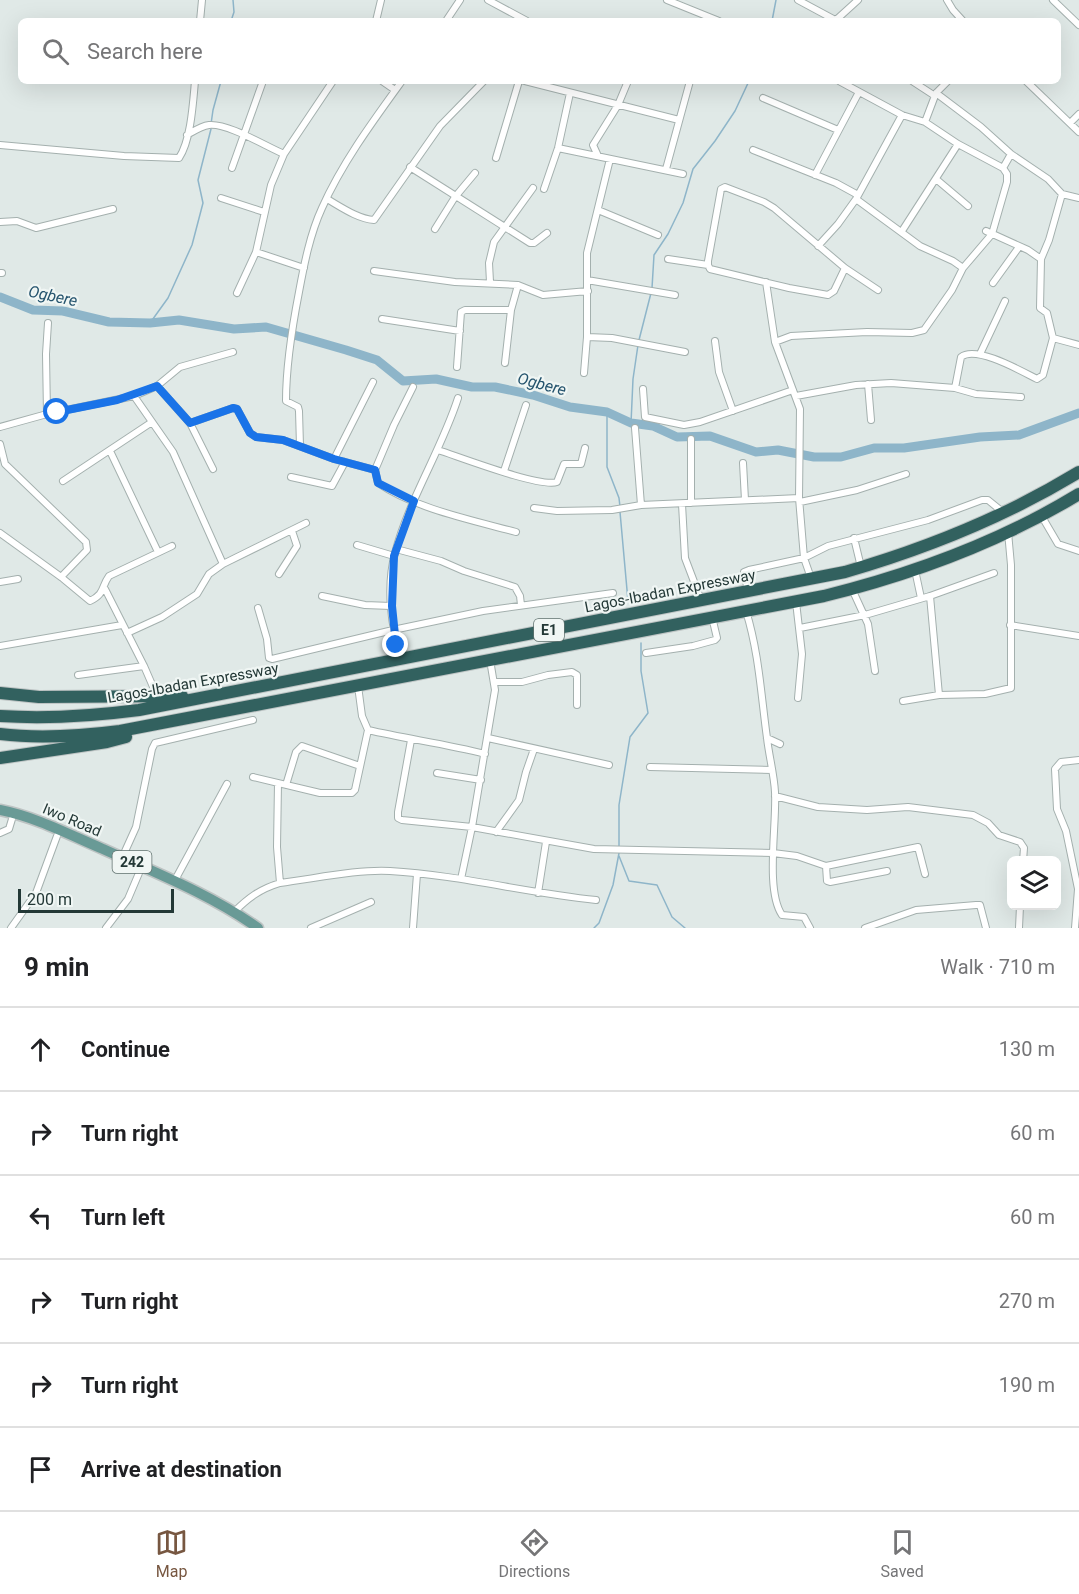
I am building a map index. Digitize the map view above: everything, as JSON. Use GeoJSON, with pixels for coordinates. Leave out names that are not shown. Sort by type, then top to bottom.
{"type":"FeatureCollection","features":[{"type":"Feature","properties":{"kind":"highway","name":"Lagos-Ibadan Expressway"},"geometry":{"type":"LineString","coordinates":[[0,716],[46,718],[97,716],[139,710],[861,567],[945,539],[1005,513],[1079,472]]}},
{"type":"Feature","properties":{"kind":"highway","name":"E1"},"geometry":{"type":"LineString","coordinates":[[0,734],[27,736],[99,734],[198,718],[852,589],[915,570],[963,552],[1079,494]]}},
{"type":"Feature","properties":{"kind":"highway"},"geometry":{"type":"LineString","coordinates":[[0,693],[39,697],[200,698]]}},
{"type":"Feature","properties":{"kind":"highway"},"geometry":{"type":"LineString","coordinates":[[0,758],[107,742],[198,718]]}},
{"type":"Feature","properties":{"kind":"main road","name":"Iwo Road"},"geometry":{"type":"LineString","coordinates":[[0,810],[31,819],[175,880],[234,912],[258,928]]}},
{"type":"Feature","properties":{"kind":"main road","name":"Iwo Road"},"geometry":{"type":"LineString","coordinates":[[0,817],[12,819],[57,836],[189,894],[246,928]]}},
{"type":"Feature","properties":{"kind":"street"},"geometry":{"type":"LineString","coordinates":[[200,18],[202,0]]}},
{"type":"Feature","properties":{"kind":"street"},"geometry":{"type":"LineString","coordinates":[[377,18],[381,0]]}},
{"type":"Feature","properties":{"kind":"street"},"geometry":{"type":"LineString","coordinates":[[448,18],[460,0]]}},
{"type":"Feature","properties":{"kind":"street"},"geometry":{"type":"LineString","coordinates":[[667,0],[704,18]]}},
{"type":"Feature","properties":{"kind":"street"},"geometry":{"type":"LineString","coordinates":[[798,0],[831,18]]}},
{"type":"Feature","properties":{"kind":"street"},"geometry":{"type":"LineString","coordinates":[[839,18],[858,0]]}},
{"type":"Feature","properties":{"kind":"street"},"geometry":{"type":"LineString","coordinates":[[947,0],[960,18]]}},
{"type":"Feature","properties":{"kind":"street"},"geometry":{"type":"LineString","coordinates":[[1053,0],[1079,25]]}},
{"type":"Feature","properties":{"kind":"street"},"geometry":{"type":"LineString","coordinates":[[490,1],[519,18]]}},
{"type":"Feature","properties":{"kind":"street"},"geometry":{"type":"LineString","coordinates":[[0,145],[179,158],[183,153],[187,135],[195,84]]}},
{"type":"Feature","properties":{"kind":"street"},"geometry":{"type":"LineString","coordinates":[[232,168],[262,84]]}},
{"type":"Feature","properties":{"kind":"street"},"geometry":{"type":"LineString","coordinates":[[237,293],[256,252],[271,185],[284,154],[331,84]]}},
{"type":"Feature","properties":{"kind":"street"},"geometry":{"type":"LineString","coordinates":[[386,84],[395,90]]}},
{"type":"Feature","properties":{"kind":"street"},"geometry":{"type":"LineString","coordinates":[[300,446],[298,407],[286,401],[292,326],[304,268],[319,216],[327,199],[364,135],[400,84]]}},
{"type":"Feature","properties":{"kind":"street"},"geometry":{"type":"LineString","coordinates":[[327,199],[347,211],[374,220],[440,126],[481,84]]}},
{"type":"Feature","properties":{"kind":"street"},"geometry":{"type":"LineString","coordinates":[[496,158],[518,84]]}},
{"type":"Feature","properties":{"kind":"street"},"geometry":{"type":"LineString","coordinates":[[536,84],[679,120]]}},
{"type":"Feature","properties":{"kind":"street"},"geometry":{"type":"LineString","coordinates":[[598,156],[593,145],[618,105],[627,84]]}},
{"type":"Feature","properties":{"kind":"street"},"geometry":{"type":"LineString","coordinates":[[666,169],[689,84]]}},
{"type":"Feature","properties":{"kind":"street"},"geometry":{"type":"LineString","coordinates":[[774,342],[791,336],[867,332],[919,333],[928,326],[952,290],[963,267],[989,232],[1007,182],[1007,174],[1003,168],[958,144],[926,122],[902,114],[844,84]]}},
{"type":"Feature","properties":{"kind":"street"},"geometry":{"type":"LineString","coordinates":[[917,84],[981,127],[1011,154],[1048,179],[1062,194],[1079,198]]}},
{"type":"Feature","properties":{"kind":"street"},"geometry":{"type":"LineString","coordinates":[[926,122],[935,94],[945,84]]}},
{"type":"Feature","properties":{"kind":"street"},"geometry":{"type":"LineString","coordinates":[[1029,84],[1079,132]]}},
{"type":"Feature","properties":{"kind":"street"},"geometry":{"type":"LineString","coordinates":[[815,175],[859,92]]}},
{"type":"Feature","properties":{"kind":"street"},"geometry":{"type":"LineString","coordinates":[[544,189],[558,148],[570,93]]}},
{"type":"Feature","properties":{"kind":"street"},"geometry":{"type":"LineString","coordinates":[[763,98],[838,130]]}},
{"type":"Feature","properties":{"kind":"street"},"geometry":{"type":"LineString","coordinates":[[818,246],[838,224],[857,197],[902,114]]}},
{"type":"Feature","properties":{"kind":"street"},"geometry":{"type":"LineString","coordinates":[[1070,123],[1079,114]]}},
{"type":"Feature","properties":{"kind":"street"},"geometry":{"type":"LineString","coordinates":[[187,135],[202,127],[212,125],[231,129],[284,154]]}},
{"type":"Feature","properties":{"kind":"street"},"geometry":{"type":"LineString","coordinates":[[902,231],[958,144]]}},
{"type":"Feature","properties":{"kind":"street"},"geometry":{"type":"LineString","coordinates":[[558,148],[683,174]]}},
{"type":"Feature","properties":{"kind":"street"},"geometry":{"type":"LineString","coordinates":[[753,150],[815,175],[857,197],[920,246],[963,267]]}},
{"type":"Feature","properties":{"kind":"street"},"geometry":{"type":"LineString","coordinates":[[1003,168],[1011,154]]}},
{"type":"Feature","properties":{"kind":"street"},"geometry":{"type":"LineString","coordinates":[[584,373],[589,241],[610,159]]}},
{"type":"Feature","properties":{"kind":"street"},"geometry":{"type":"LineString","coordinates":[[410,167],[530,243],[534,243],[547,233]]}},
{"type":"Feature","properties":{"kind":"street"},"geometry":{"type":"LineString","coordinates":[[435,229],[455,197],[475,172]]}},
{"type":"Feature","properties":{"kind":"street"},"geometry":{"type":"LineString","coordinates":[[936,179],[968,206]]}},
{"type":"Feature","properties":{"kind":"street"},"geometry":{"type":"LineString","coordinates":[[708,266],[721,189],[724,187],[774,208],[845,268],[879,290]]}},
{"type":"Feature","properties":{"kind":"street"},"geometry":{"type":"LineString","coordinates":[[490,282],[491,253],[494,242],[533,188]]}},
{"type":"Feature","properties":{"kind":"street"},"geometry":{"type":"LineString","coordinates":[[956,388],[961,357],[967,354],[980,354],[1037,379],[1043,375],[1053,338],[1047,312],[1040,308],[1041,259],[1062,194]]}},
{"type":"Feature","properties":{"kind":"street"},"geometry":{"type":"LineString","coordinates":[[221,198],[264,212]]}},
{"type":"Feature","properties":{"kind":"street"},"geometry":{"type":"LineString","coordinates":[[0,222],[17,221],[36,228],[113,209]]}},
{"type":"Feature","properties":{"kind":"street"},"geometry":{"type":"LineString","coordinates":[[598,210],[658,235]]}},
{"type":"Feature","properties":{"kind":"street"},"geometry":{"type":"LineString","coordinates":[[989,232],[1028,250],[1041,259]]}},
{"type":"Feature","properties":{"kind":"street"},"geometry":{"type":"LineString","coordinates":[[993,283],[1020,247]]}},
{"type":"Feature","properties":{"kind":"street"},"geometry":{"type":"LineString","coordinates":[[256,252],[304,268]]}},
{"type":"Feature","properties":{"kind":"street"},"geometry":{"type":"LineString","coordinates":[[668,259],[708,266],[710,269],[828,295],[834,291],[845,268]]}},
{"type":"Feature","properties":{"kind":"street"},"geometry":{"type":"LineString","coordinates":[[374,271],[455,282],[518,285],[543,295],[588,291]]}},
{"type":"Feature","properties":{"kind":"street"},"geometry":{"type":"LineString","coordinates":[[587,280],[675,295]]}},
{"type":"Feature","properties":{"kind":"street"},"geometry":{"type":"LineString","coordinates":[[766,282],[774,342],[800,409],[799,500],[804,558],[811,578]]}},
{"type":"Feature","properties":{"kind":"street"},"geometry":{"type":"LineString","coordinates":[[505,363],[511,310],[518,285]]}},
{"type":"Feature","properties":{"kind":"street"},"geometry":{"type":"LineString","coordinates":[[980,354],[1005,302]]}},
{"type":"Feature","properties":{"kind":"street"},"geometry":{"type":"LineString","coordinates":[[457,367],[461,312],[465,310],[511,310]]}},
{"type":"Feature","properties":{"kind":"street"},"geometry":{"type":"LineString","coordinates":[[382,319],[460,331]]}},
{"type":"Feature","properties":{"kind":"street"},"geometry":{"type":"LineString","coordinates":[[47,414],[48,323]]}},
{"type":"Feature","properties":{"kind":"street"},"geometry":{"type":"LineString","coordinates":[[587,337],[612,338],[685,352]]}},
{"type":"Feature","properties":{"kind":"street"},"geometry":{"type":"LineString","coordinates":[[1053,338],[1079,345]]}},
{"type":"Feature","properties":{"kind":"street"},"geometry":{"type":"LineString","coordinates":[[716,341],[719,372],[733,411]]}},
{"type":"Feature","properties":{"kind":"street"},"geometry":{"type":"LineString","coordinates":[[0,427],[47,414],[134,396],[157,386],[180,367],[233,352]]}},
{"type":"Feature","properties":{"kind":"street"},"geometry":{"type":"LineString","coordinates":[[334,459],[372,382]]}},
{"type":"Feature","properties":{"kind":"street"},"geometry":{"type":"LineString","coordinates":[[643,389],[644,413],[648,419],[691,425],[795,393],[868,384],[891,383],[956,388],[976,394],[1021,397]]}},
{"type":"Feature","properties":{"kind":"street"},"geometry":{"type":"LineString","coordinates":[[868,384],[871,420]]}},
{"type":"Feature","properties":{"kind":"street"},"geometry":{"type":"LineString","coordinates":[[157,386],[190,423],[213,469]]}},
{"type":"Feature","properties":{"kind":"street"},"geometry":{"type":"LineString","coordinates":[[413,387],[375,470],[378,483],[414,501],[460,517],[516,532]]}},
{"type":"Feature","properties":{"kind":"street"},"geometry":{"type":"LineString","coordinates":[[134,396],[173,452],[223,564]]}},
{"type":"Feature","properties":{"kind":"street"},"geometry":{"type":"LineString","coordinates":[[400,659],[393,630],[394,556],[414,501],[438,450],[458,398]]}},
{"type":"Feature","properties":{"kind":"street"},"geometry":{"type":"LineString","coordinates":[[504,471],[526,405]]}},
{"type":"Feature","properties":{"kind":"street"},"geometry":{"type":"LineString","coordinates":[[190,423],[233,408],[237,409],[253,436],[283,440],[334,459],[375,470]]}},
{"type":"Feature","properties":{"kind":"street"},"geometry":{"type":"LineString","coordinates":[[63,481],[152,422]]}},
{"type":"Feature","properties":{"kind":"street"},"geometry":{"type":"LineString","coordinates":[[635,428],[641,505]]}},
{"type":"Feature","properties":{"kind":"street"},"geometry":{"type":"LineString","coordinates":[[691,439],[691,503]]}},
{"type":"Feature","properties":{"kind":"street"},"geometry":{"type":"LineString","coordinates":[[0,444],[3,465],[86,542],[87,550],[61,577]]}},
{"type":"Feature","properties":{"kind":"street"},"geometry":{"type":"LineString","coordinates":[[438,450],[523,478],[552,483],[558,480],[564,464],[581,464],[585,448]]}},
{"type":"Feature","properties":{"kind":"street"},"geometry":{"type":"LineString","coordinates":[[110,451],[158,552]]}},
{"type":"Feature","properties":{"kind":"street"},"geometry":{"type":"LineString","coordinates":[[291,477],[332,486],[345,462]]}},
{"type":"Feature","properties":{"kind":"street"},"geometry":{"type":"LineString","coordinates":[[743,463],[745,500]]}},
{"type":"Feature","properties":{"kind":"street"},"geometry":{"type":"LineString","coordinates":[[534,508],[557,511],[612,510],[641,505],[799,500],[857,490],[906,474]]}},
{"type":"Feature","properties":{"kind":"street"},"geometry":{"type":"LineString","coordinates":[[748,591],[744,572],[804,558],[828,546],[854,538],[928,520],[985,499],[1005,513]]}},
{"type":"Feature","properties":{"kind":"street"},"geometry":{"type":"LineString","coordinates":[[682,504],[685,558],[701,600]]}},
{"type":"Feature","properties":{"kind":"street"},"geometry":{"type":"LineString","coordinates":[[1041,515],[1058,544],[1079,551]]}},
{"type":"Feature","properties":{"kind":"street"},"geometry":{"type":"LineString","coordinates":[[128,633],[162,617],[197,594],[209,574],[223,564],[306,523]]}},
{"type":"Feature","properties":{"kind":"street"},"geometry":{"type":"LineString","coordinates":[[279,574],[297,546],[292,531]]}},
{"type":"Feature","properties":{"kind":"street"},"geometry":{"type":"LineString","coordinates":[[903,701],[939,695],[985,694],[1011,688],[1011,565],[1008,531]]}},
{"type":"Feature","properties":{"kind":"street"},"geometry":{"type":"LineString","coordinates":[[0,533],[61,577],[90,602],[105,589]]}},
{"type":"Feature","properties":{"kind":"street"},"geometry":{"type":"LineString","coordinates":[[854,538],[861,567]]}},
{"type":"Feature","properties":{"kind":"street"},"geometry":{"type":"LineString","coordinates":[[357,545],[394,556]]}},
{"type":"Feature","properties":{"kind":"street"},"geometry":{"type":"LineString","coordinates":[[157,697],[105,589],[109,576],[172,546]]}},
{"type":"Feature","properties":{"kind":"street"},"geometry":{"type":"LineString","coordinates":[[396,549],[441,561],[464,571],[515,587],[520,596],[521,605]]}},
{"type":"Feature","properties":{"kind":"street"},"geometry":{"type":"LineString","coordinates":[[915,570],[921,598]]}},
{"type":"Feature","properties":{"kind":"street"},"geometry":{"type":"LineString","coordinates":[[800,628],[865,615],[930,596],[994,573]]}},
{"type":"Feature","properties":{"kind":"street"},"geometry":{"type":"LineString","coordinates":[[0,582],[18,579]]}},
{"type":"Feature","properties":{"kind":"street"},"geometry":{"type":"LineString","coordinates":[[852,589],[868,624],[874,671]]}},
{"type":"Feature","properties":{"kind":"street"},"geometry":{"type":"LineString","coordinates":[[258,608],[267,639],[269,658],[272,659],[483,611],[613,593]]}},
{"type":"Feature","properties":{"kind":"street"},"geometry":{"type":"LineString","coordinates":[[322,596],[366,605],[392,606]]}},
{"type":"Feature","properties":{"kind":"street"},"geometry":{"type":"LineString","coordinates":[[930,596],[939,695]]}},
{"type":"Feature","properties":{"kind":"street"},"geometry":{"type":"LineString","coordinates":[[796,601],[802,654],[798,698]]}},
{"type":"Feature","properties":{"kind":"street"},"geometry":{"type":"LineString","coordinates":[[746,611],[758,656],[775,796],[772,870],[779,912],[787,916],[802,916],[810,928]]}},
{"type":"Feature","properties":{"kind":"street"},"geometry":{"type":"LineString","coordinates":[[646,653],[693,646],[715,640],[717,638],[712,617]]}},
{"type":"Feature","properties":{"kind":"street"},"geometry":{"type":"LineString","coordinates":[[0,646],[122,625]]}},
{"type":"Feature","properties":{"kind":"street"},"geometry":{"type":"LineString","coordinates":[[1010,625],[1079,636]]}},
{"type":"Feature","properties":{"kind":"street"},"geometry":{"type":"LineString","coordinates":[[461,879],[488,738],[495,682],[490,660]]}},
{"type":"Feature","properties":{"kind":"street"},"geometry":{"type":"LineString","coordinates":[[78,675],[144,666]]}},
{"type":"Feature","properties":{"kind":"street"},"geometry":{"type":"LineString","coordinates":[[495,682],[522,682],[572,672],[577,675],[577,705]]}},
{"type":"Feature","properties":{"kind":"street"},"geometry":{"type":"LineString","coordinates":[[252,777],[320,793],[347,795],[355,790],[368,730],[362,716],[358,686]]}},
{"type":"Feature","properties":{"kind":"street"},"geometry":{"type":"LineString","coordinates":[[122,858],[136,827],[155,743],[253,720]]}},
{"type":"Feature","properties":{"kind":"street"},"geometry":{"type":"LineString","coordinates":[[368,730],[485,754]]}},
{"type":"Feature","properties":{"kind":"street"},"geometry":{"type":"LineString","coordinates":[[488,738],[609,765]]}},
{"type":"Feature","properties":{"kind":"street"},"geometry":{"type":"LineString","coordinates":[[767,738],[780,744]]}},
{"type":"Feature","properties":{"kind":"street"},"geometry":{"type":"LineString","coordinates":[[411,740],[398,812],[399,818],[472,827],[546,842],[620,851],[773,853],[797,856],[826,866],[918,847],[925,874]]}},
{"type":"Feature","properties":{"kind":"street"},"geometry":{"type":"LineString","coordinates":[[286,785],[296,752],[302,746],[360,766]]}},
{"type":"Feature","properties":{"kind":"street"},"geometry":{"type":"LineString","coordinates":[[496,832],[519,800],[534,749]]}},
{"type":"Feature","properties":{"kind":"street"},"geometry":{"type":"LineString","coordinates":[[1076,928],[1078,889],[1066,831],[1057,809],[1054,782],[1055,769],[1060,762],[1079,760]]}},
{"type":"Feature","properties":{"kind":"street"},"geometry":{"type":"LineString","coordinates":[[650,767],[772,770]]}},
{"type":"Feature","properties":{"kind":"street"},"geometry":{"type":"LineString","coordinates":[[437,773],[481,780]]}},
{"type":"Feature","properties":{"kind":"street"},"geometry":{"type":"LineString","coordinates":[[278,783],[277,848],[280,883]]}},
{"type":"Feature","properties":{"kind":"street"},"geometry":{"type":"LineString","coordinates":[[175,880],[227,784]]}},
{"type":"Feature","properties":{"kind":"street"},"geometry":{"type":"LineString","coordinates":[[775,796],[818,807],[867,810],[908,807],[974,815],[988,823],[999,835],[1020,842],[1024,849],[1023,856]]}},
{"type":"Feature","properties":{"kind":"street"},"geometry":{"type":"LineString","coordinates":[[0,833],[9,829],[12,819]]}},
{"type":"Feature","properties":{"kind":"street"},"geometry":{"type":"LineString","coordinates":[[11,928],[36,894],[57,836]]}},
{"type":"Feature","properties":{"kind":"street"},"geometry":{"type":"LineString","coordinates":[[537,893],[546,842]]}},
{"type":"Feature","properties":{"kind":"street"},"geometry":{"type":"LineString","coordinates":[[826,866],[827,881],[830,882],[887,871]]}},
{"type":"Feature","properties":{"kind":"street"},"geometry":{"type":"LineString","coordinates":[[234,912],[255,893],[280,883],[388,871],[461,879],[537,893],[596,900]]}},
{"type":"Feature","properties":{"kind":"street"},"geometry":{"type":"LineString","coordinates":[[106,928],[128,899],[139,873]]}},
{"type":"Feature","properties":{"kind":"street"},"geometry":{"type":"LineString","coordinates":[[413,928],[417,874]]}},
{"type":"Feature","properties":{"kind":"street"},"geometry":{"type":"LineString","coordinates":[[311,928],[371,902]]}},
{"type":"Feature","properties":{"kind":"street"},"geometry":{"type":"LineString","coordinates":[[866,928],[916,910],[976,905],[982,909],[986,928]]}},
{"type":"Feature","properties":{"kind":"street"},"geometry":{"type":"LineString","coordinates":[[1019,928],[1020,910]]}},
{"type":"Feature","properties":{"kind":"waterway"},"geometry":{"type":"LineString","coordinates":[[232,18],[233,0]]}},
{"type":"Feature","properties":{"kind":"waterway"},"geometry":{"type":"LineString","coordinates":[[773,18],[776,0]]}},
{"type":"Feature","properties":{"kind":"waterway"},"geometry":{"type":"LineString","coordinates":[[211,124],[220,84]]}},
{"type":"Feature","properties":{"kind":"waterway"},"geometry":{"type":"LineString","coordinates":[[652,288],[654,255],[668,234],[683,203],[693,169],[735,111],[748,84]]}},
{"type":"Feature","properties":{"kind":"waterway"},"geometry":{"type":"LineString","coordinates":[[150,323],[168,298],[192,245],[203,203],[198,180],[211,129]]}},
{"type":"Feature","properties":{"kind":"waterway"},"geometry":{"type":"LineString","coordinates":[[639,340],[651,293]]}},
{"type":"Feature","properties":{"kind":"waterway","name":"Ogbere"},"geometry":{"type":"LineString","coordinates":[[0,297],[33,310],[63,311],[109,322],[150,323],[179,320],[234,329],[266,327],[377,360],[403,381],[436,379],[472,387],[495,387],[533,395],[570,407],[607,412],[631,423],[653,426],[677,437],[710,436],[756,452],[778,450],[814,457],[841,457],[874,448],[904,448],[980,437],[1019,435],[1079,413]]}},
{"type":"Feature","properties":{"kind":"waterway"},"geometry":{"type":"LineString","coordinates":[[631,423],[633,379],[638,345]]}},
{"type":"Feature","properties":{"kind":"waterway"},"geometry":{"type":"LineString","coordinates":[[607,412],[607,467],[619,498],[620,507]]}},
{"type":"Feature","properties":{"kind":"waterway"},"geometry":{"type":"LineString","coordinates":[[620,512],[628,601]]}},
{"type":"Feature","properties":{"kind":"waterway"},"geometry":{"type":"LineString","coordinates":[[619,848],[619,805],[630,737],[648,713],[641,671],[641,643]]}},
{"type":"Feature","properties":{"kind":"waterway"},"geometry":{"type":"LineString","coordinates":[[594,928],[599,923],[613,885],[619,853]]}},
{"type":"Feature","properties":{"kind":"waterway"},"geometry":{"type":"LineString","coordinates":[[619,856],[629,881],[657,885],[672,917],[685,928]]}},
{"type":"Feature","properties":{"kind":"route"},"geometry":{"type":"LineString","coordinates":[[57,412],[134,396],[157,386],[190,423],[233,408],[237,409],[253,436],[283,440],[334,459],[375,470],[378,483],[414,501],[394,556],[392,606],[396,645]]}}]}
